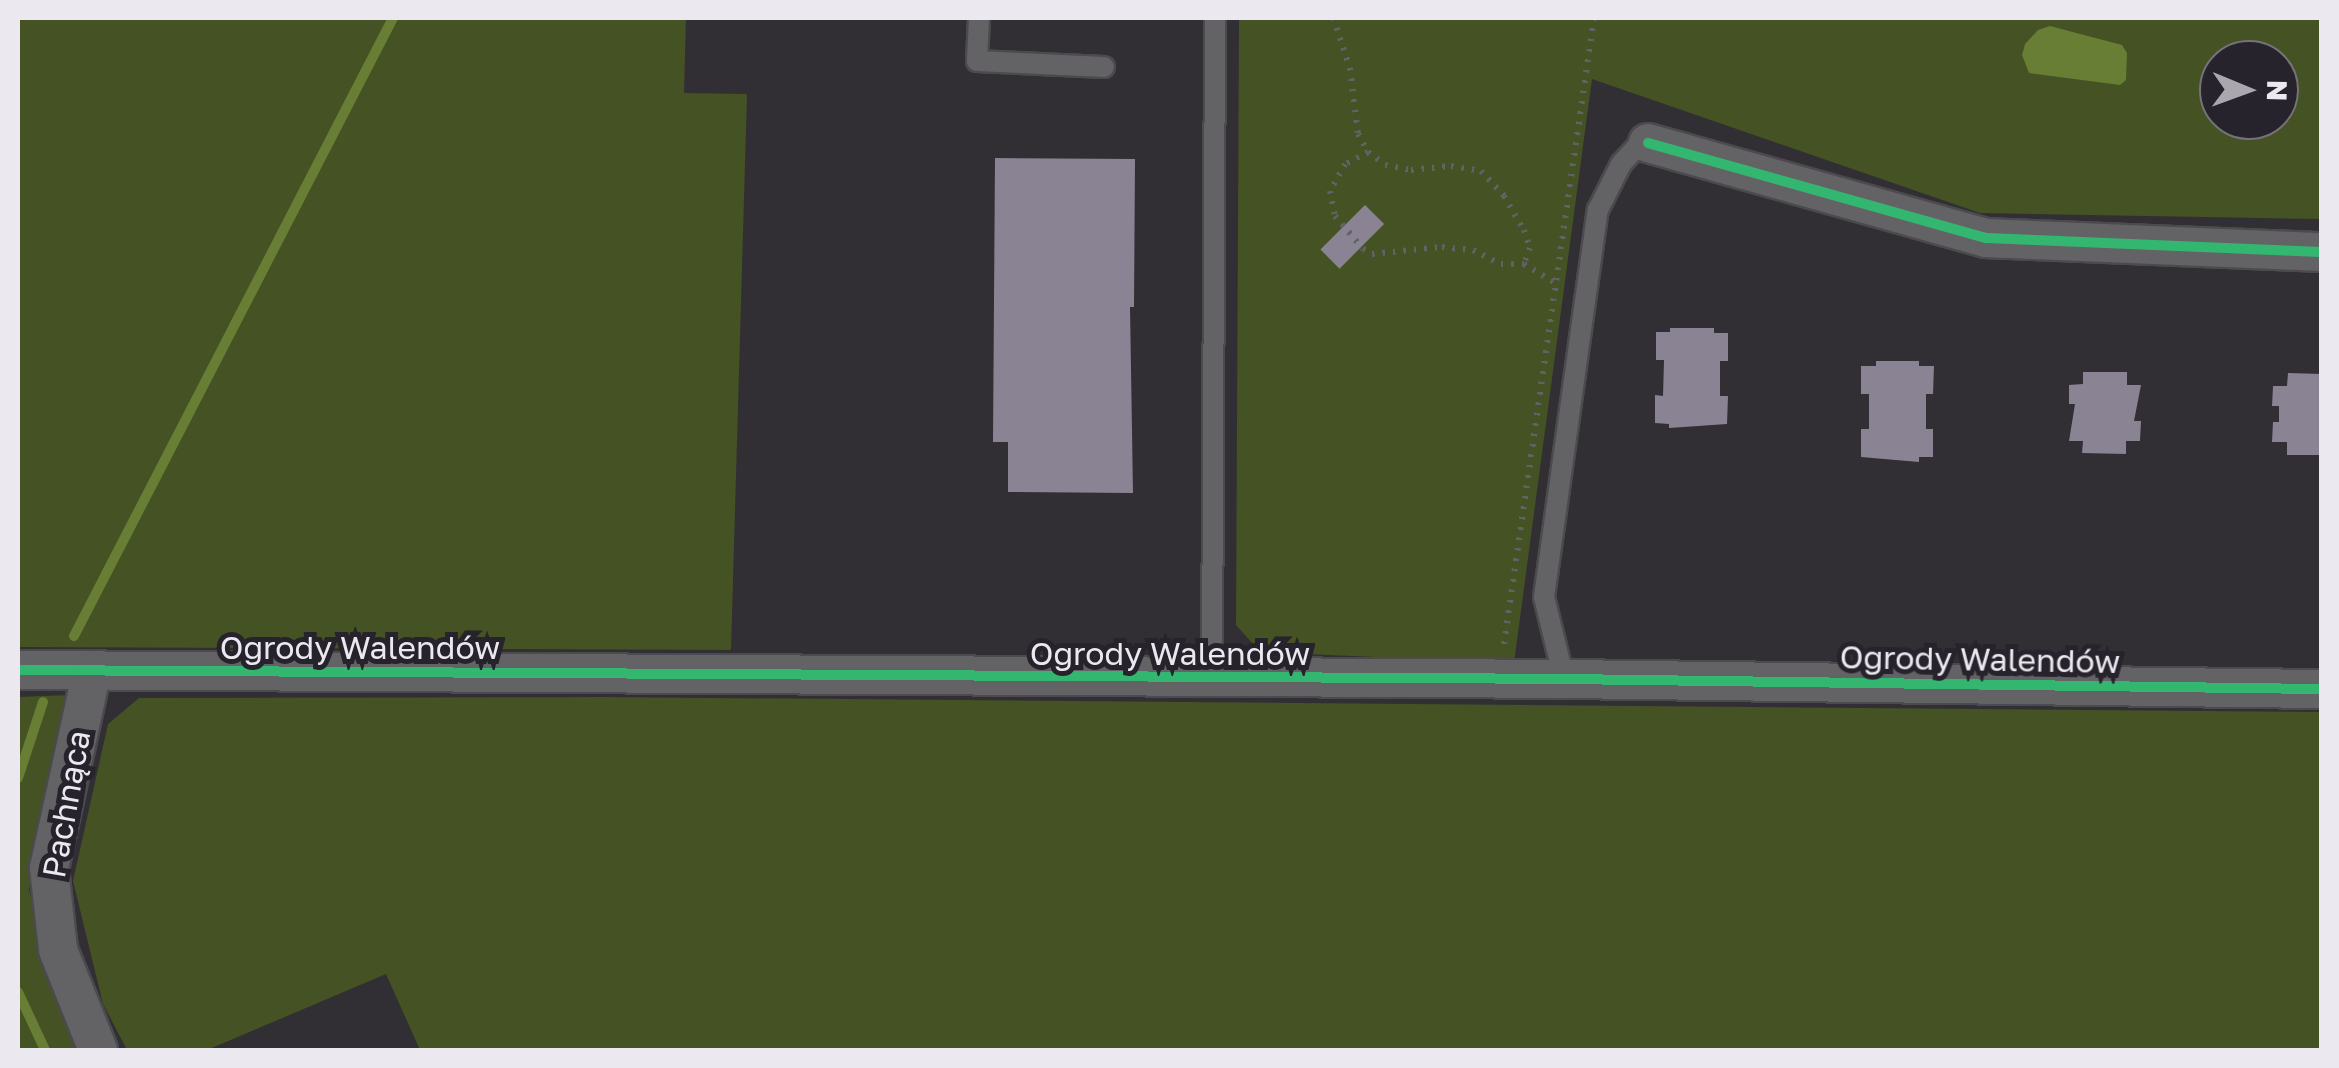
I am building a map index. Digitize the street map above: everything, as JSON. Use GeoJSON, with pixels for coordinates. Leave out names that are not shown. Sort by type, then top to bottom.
{"type":"FeatureCollection","features":[{"type":"Feature","properties":{"kind":"street"},"geometry":{"type":"LineString","coordinates":[[1648,143],[1986,238],[2322,252]]}},
{"type":"Feature","properties":{"kind":"street","name":"Ogrody Walendów"},"geometry":{"type":"LineString","coordinates":[[18,670],[1564,679],[2322,689]]}},
{"type":"Feature","properties":{"kind":"street","name":"Pachnąca"},"geometry":{"type":"LineString","coordinates":[[92,670],[49,868],[58,950],[98,1050]]}},
{"type":"Feature","properties":{"kind":"lane"},"geometry":{"type":"LineString","coordinates":[[979,18],[977,61],[1104,67]]}},
{"type":"Feature","properties":{"kind":"lane"},"geometry":{"type":"LineString","coordinates":[[1212,678],[1215,18]]}},
{"type":"Feature","properties":{"kind":"lane"},"geometry":{"type":"LineString","coordinates":[[1564,679],[1544,597],[1598,210],[1622,164],[1635,148],[1648,143]]}},
{"type":"Feature","properties":{"kind":"path"},"geometry":{"type":"LineString","coordinates":[[1332,18],[1350,68],[1358,134],[1368,152],[1385,165],[1411,170],[1452,166],[1480,171],[1504,196],[1524,230],[1530,248],[1524,264]]}},
{"type":"Feature","properties":{"kind":"path"},"geometry":{"type":"LineString","coordinates":[[1498,680],[1594,18]]}},
{"type":"Feature","properties":{"kind":"path"},"geometry":{"type":"LineString","coordinates":[[1368,152],[1344,164],[1330,191],[1335,216],[1363,249],[1372,254],[1442,248],[1473,250],[1501,264],[1524,264],[1556,283]]}},
{"type":"Feature","properties":{"kind":"shaded area"},"geometry":{"type":"Polygon","coordinates":[[[18,18],[686,18],[684,93],[747,94],[731,650],[18,647],[18,18]]]}},
{"type":"Feature","properties":{"kind":"shaded area"},"geometry":{"type":"Polygon","coordinates":[[[1239,18],[2321,18],[2321,219],[1980,213],[1592,79],[1514,663],[1260,652],[1236,625],[1239,18]]]}},
{"type":"Feature","properties":{"kind":"shaded area"},"geometry":{"type":"Polygon","coordinates":[[[2050,26],[2122,45],[2127,53],[2126,80],[2120,85],[2029,73],[2022,55],[2025,44],[2038,30],[2050,26]]]}},
{"type":"Feature","properties":{"kind":"shaded area"},"geometry":{"type":"Polygon","coordinates":[[[69,695],[29,890],[49,971],[84,1050],[18,1050],[18,697],[69,695]]]}},
{"type":"Feature","properties":{"kind":"shaded area"},"geometry":{"type":"Polygon","coordinates":[[[605,697],[2321,712],[2321,1050],[420,1050],[386,974],[207,1050],[127,1050],[103,1004],[73,881],[108,724],[139,698],[605,697]]]}},
{"type":"Feature","properties":{"kind":"building"},"geometry":{"type":"Polygon","coordinates":[[[995,158],[1135,159],[1134,307],[1130,307],[1133,493],[1008,492],[1008,442],[993,442],[995,158]]]}},
{"type":"Feature","properties":{"kind":"building"},"geometry":{"type":"Polygon","coordinates":[[[1365,205],[1384,224],[1340,269],[1320,250],[1365,205]]]}},
{"type":"Feature","properties":{"kind":"building"},"geometry":{"type":"Polygon","coordinates":[[[1670,328],[1714,328],[1714,333],[1728,333],[1728,361],[1720,361],[1720,396],[1728,396],[1727,424],[1669,428],[1669,424],[1655,423],[1655,395],[1663,396],[1664,360],[1656,360],[1656,332],[1670,332],[1670,328]]]}},
{"type":"Feature","properties":{"kind":"building"},"geometry":{"type":"Polygon","coordinates":[[[1876,361],[1919,361],[1919,366],[1934,366],[1933,394],[1926,394],[1926,429],[1933,429],[1933,457],[1919,457],[1919,462],[1861,457],[1861,429],[1869,429],[1869,394],[1861,394],[1861,366],[1876,366],[1876,361]]]}},
{"type":"Feature","properties":{"kind":"building"},"geometry":{"type":"Polygon","coordinates":[[[2083,372],[2127,372],[2127,385],[2141,385],[2134,421],[2141,421],[2140,441],[2126,441],[2126,454],[2082,453],[2083,441],[2069,441],[2075,404],[2069,404],[2069,385],[2083,384],[2083,372]]]}},
{"type":"Feature","properties":{"kind":"building"},"geometry":{"type":"Polygon","coordinates":[[[2288,373],[2322,374],[2322,455],[2287,455],[2287,442],[2272,442],[2273,422],[2279,422],[2279,406],[2272,406],[2273,386],[2287,386],[2288,373]]]}},
{"type":"Feature","properties":{"kind":"waterway"},"geometry":{"type":"LineString","coordinates":[[74,636],[393,18]]}},
{"type":"Feature","properties":{"kind":"waterway"},"geometry":{"type":"LineString","coordinates":[[18,778],[43,702]]}},
{"type":"Feature","properties":{"kind":"waterway"},"geometry":{"type":"LineString","coordinates":[[18,992],[45,1050]]}},
{"type":"Feature","properties":{"kind":"cycle path"},"geometry":{"type":"LineString","coordinates":[[1648,143],[1986,238],[2322,252]]}},
{"type":"Feature","properties":{"kind":"cycle path"},"geometry":{"type":"LineString","coordinates":[[18,670],[1564,679],[2322,689]]}}]}
